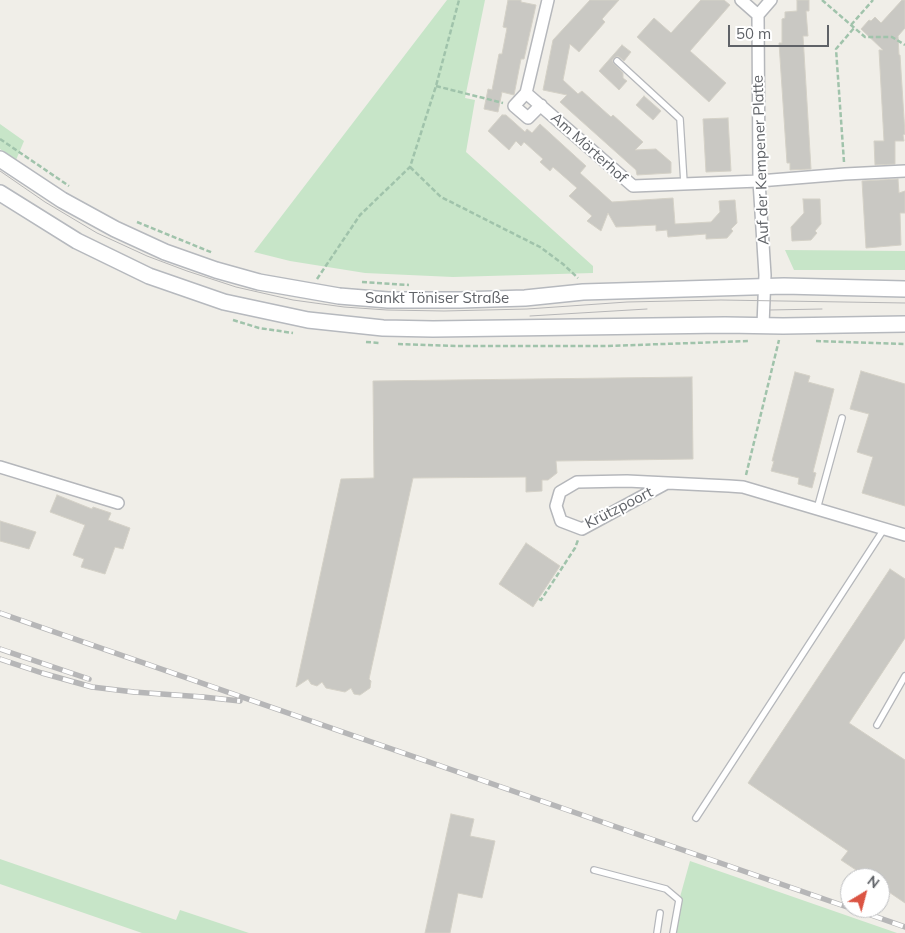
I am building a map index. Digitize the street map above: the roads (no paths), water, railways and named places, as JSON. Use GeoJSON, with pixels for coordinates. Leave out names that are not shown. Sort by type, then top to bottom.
{"type":"FeatureCollection","features":[{"type":"Feature","properties":{"kind":"main road","name":"Sankt Töniser Straße"},"geometry":{"type":"LineString","coordinates":[[0,158],[62,200],[115,229],[165,252],[216,270],[259,282],[314,286],[388,300],[524,298],[584,292],[784,286],[905,289]]}},
{"type":"Feature","properties":{"kind":"main road","name":"Sankt Töniser Straße"},"geometry":{"type":"LineString","coordinates":[[0,193],[77,242],[149,276],[224,302],[308,320],[383,328],[433,329],[905,324]]}},
{"type":"Feature","properties":{"kind":"street"},"geometry":{"type":"LineString","coordinates":[[526,93],[548,0]]}},
{"type":"Feature","properties":{"kind":"street"},"geometry":{"type":"LineString","coordinates":[[740,0],[758,15],[771,0]]}},
{"type":"Feature","properties":{"kind":"street","name":"Auf der Kempener Platte"},"geometry":{"type":"LineString","coordinates":[[758,15],[759,181],[765,275],[763,325]]}},
{"type":"Feature","properties":{"kind":"street","name":"Am Mörterhof"},"geometry":{"type":"LineString","coordinates":[[540,105],[528,118],[514,106],[526,93],[540,105],[632,186],[759,181],[905,171]]}},
{"type":"Feature","properties":{"kind":"street"},"geometry":{"type":"LineString","coordinates":[[0,467],[118,503]]}},
{"type":"Feature","properties":{"kind":"street","name":"Krützpoort"},"geometry":{"type":"LineString","coordinates":[[665,484],[582,529],[561,521],[556,506],[560,492],[577,482],[627,481],[743,487],[905,535]]}},
{"type":"Feature","properties":{"kind":"lane"},"geometry":{"type":"LineString","coordinates":[[617,62],[680,118],[684,183]]}},
{"type":"Feature","properties":{"kind":"lane"},"geometry":{"type":"LineString","coordinates":[[817,509],[842,418]]}},
{"type":"Feature","properties":{"kind":"lane"},"geometry":{"type":"LineString","coordinates":[[696,818],[884,529]]}},
{"type":"Feature","properties":{"kind":"lane"},"geometry":{"type":"LineString","coordinates":[[877,725],[905,676]]}},
{"type":"Feature","properties":{"kind":"lane"},"geometry":{"type":"LineString","coordinates":[[594,870],[666,889],[679,900],[673,933]]}},
{"type":"Feature","properties":{"kind":"lane"},"geometry":{"type":"LineString","coordinates":[[657,933],[660,913]]}},
{"type":"Feature","properties":{"kind":"tram line"},"geometry":{"type":"LineString","coordinates":[[0,171],[45,202],[97,233],[147,256],[236,287],[293,300],[344,307],[444,311],[527,309],[627,302],[721,300],[905,303]]}},
{"type":"Feature","properties":{"kind":"tram line"},"geometry":{"type":"LineString","coordinates":[[530,316],[647,309]]}},
{"type":"Feature","properties":{"kind":"tram line"},"geometry":{"type":"LineString","coordinates":[[770,310],[822,309]]}},
{"type":"Feature","properties":{"kind":"railway"},"geometry":{"type":"LineString","coordinates":[[0,613],[840,905]]}},
{"type":"Feature","properties":{"kind":"railway"},"geometry":{"type":"LineString","coordinates":[[0,649],[89,679]]}},
{"type":"Feature","properties":{"kind":"railway"},"geometry":{"type":"LineString","coordinates":[[0,659],[92,687],[240,701]]}},
{"type":"Feature","properties":{"kind":"railway"},"geometry":{"type":"LineString","coordinates":[[879,918],[905,927]]}}]}
